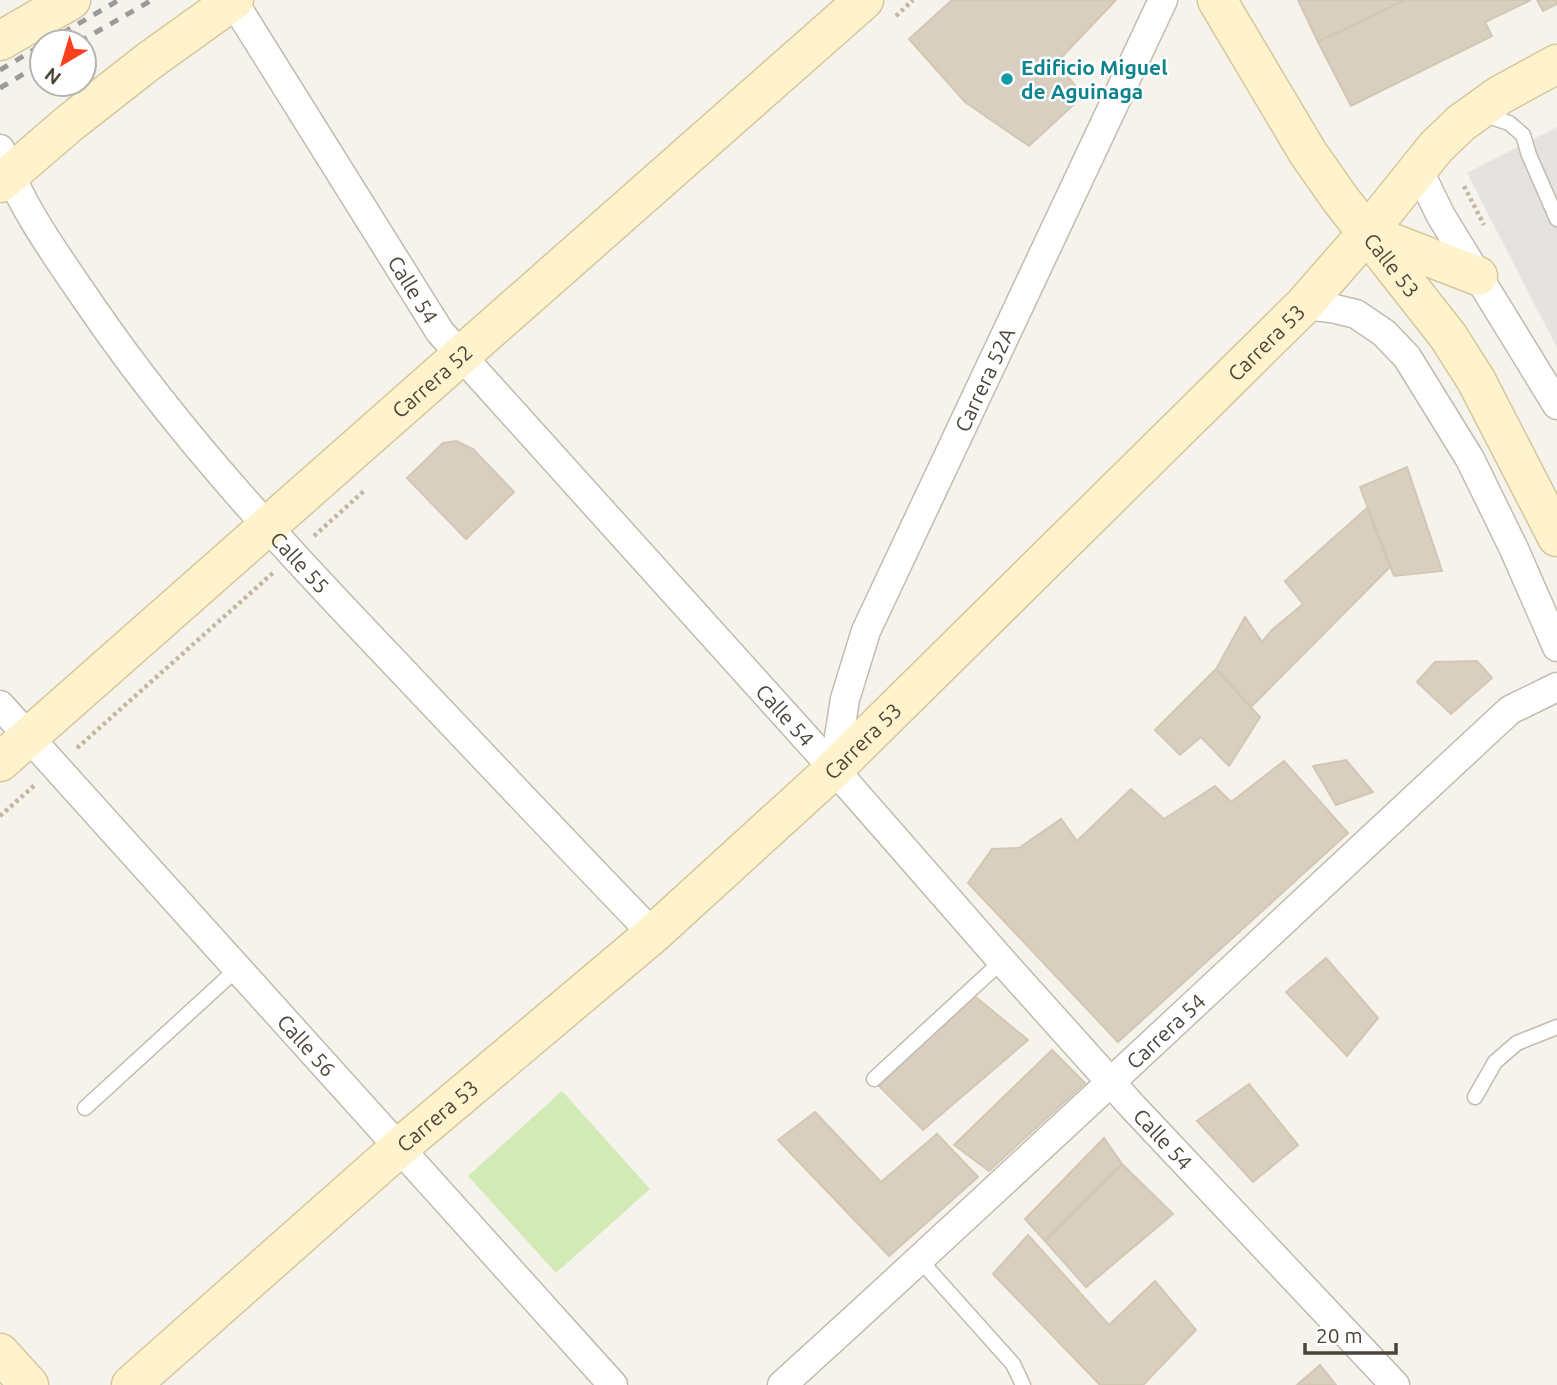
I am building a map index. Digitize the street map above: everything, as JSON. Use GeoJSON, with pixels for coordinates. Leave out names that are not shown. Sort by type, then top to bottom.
{"type":"FeatureCollection","features":[{"type":"Feature","properties":{"kind":"main road"},"geometry":{"type":"LineString","coordinates":[[0,40],[71,0]]}},
{"type":"Feature","properties":{"kind":"main road"},"geometry":{"type":"LineString","coordinates":[[3,170],[234,0]]}},
{"type":"Feature","properties":{"kind":"main road","name":"Carrera 52"},"geometry":{"type":"LineString","coordinates":[[0,761],[864,0]]}},
{"type":"Feature","properties":{"kind":"main road","name":"Calle 53"},"geometry":{"type":"LineString","coordinates":[[1217,0],[1308,153],[1448,337],[1476,380],[1557,537]]}},
{"type":"Feature","properties":{"kind":"main road","name":"Carrera 53"},"geometry":{"type":"LineString","coordinates":[[131,1385],[400,1147],[653,934],[834,769],[1304,305],[1367,233],[1436,147],[1461,123],[1500,95],[1557,64]]}},
{"type":"Feature","properties":{"kind":"main road"},"geometry":{"type":"LineString","coordinates":[[1367,233],[1478,276]]}},
{"type":"Feature","properties":{"kind":"main road"},"geometry":{"type":"LineString","coordinates":[[0,1353],[29,1385]]}},
{"type":"Feature","properties":{"kind":"street","name":"Calle 54"},"geometry":{"type":"LineString","coordinates":[[234,0],[440,332],[834,769],[1002,961],[1395,1385]]}},
{"type":"Feature","properties":{"kind":"street","name":"Carrera 52A"},"geometry":{"type":"LineString","coordinates":[[834,769],[845,699],[866,631],[1163,0]]}},
{"type":"Feature","properties":{"kind":"street"},"geometry":{"type":"LineString","coordinates":[[1418,169],[1441,216],[1557,405]]}},
{"type":"Feature","properties":{"kind":"street","name":"Calle 55"},"geometry":{"type":"LineString","coordinates":[[3,170],[119,346],[166,409],[266,527],[653,934]]}},
{"type":"Feature","properties":{"kind":"street"},"geometry":{"type":"LineString","coordinates":[[1304,305],[1356,314],[1384,333],[1407,357],[1470,459],[1514,549],[1557,647]]}},
{"type":"Feature","properties":{"kind":"street"},"geometry":{"type":"LineString","coordinates":[[1470,459],[1507,440]]}},
{"type":"Feature","properties":{"kind":"street","name":"Carrera 54"},"geometry":{"type":"LineString","coordinates":[[782,1385],[1112,1082],[1510,710],[1557,687]]}},
{"type":"Feature","properties":{"kind":"street","name":"Calle 56"},"geometry":{"type":"LineString","coordinates":[[0,705],[613,1385]]}},
{"type":"Feature","properties":{"kind":"lane"},"geometry":{"type":"LineString","coordinates":[[1476,113],[1509,123],[1523,135],[1528,155],[1557,219]]}},
{"type":"Feature","properties":{"kind":"lane"},"geometry":{"type":"LineString","coordinates":[[874,1079],[1002,961]]}},
{"type":"Feature","properties":{"kind":"lane"},"geometry":{"type":"LineString","coordinates":[[85,1108],[238,968]]}},
{"type":"Feature","properties":{"kind":"lane"},"geometry":{"type":"LineString","coordinates":[[1475,1097],[1495,1062],[1509,1049],[1517,1043],[1557,1027]]}},
{"type":"Feature","properties":{"kind":"lane"},"geometry":{"type":"LineString","coordinates":[[920,1260],[1013,1364],[1023,1385]]}},
{"type":"Feature","properties":{"kind":"green space"},"geometry":{"type":"Polygon","coordinates":[[[562,1091],[650,1189],[556,1273],[468,1176],[562,1091]]]}},
{"type":"Feature","properties":{"kind":"shaded area"},"geometry":{"type":"Polygon","coordinates":[[[1557,127],[1557,348],[1467,173],[1557,127]]]}},
{"type":"Feature","properties":{"kind":"building","name":"Edificio Miguel de Aguinaga"},"geometry":{"type":"Polygon","coordinates":[[[952,0],[1116,0],[1057,62],[1083,96],[1029,146],[965,102],[909,39],[952,0]]]}},
{"type":"Feature","properties":{"kind":"building"},"geometry":{"type":"Polygon","coordinates":[[[1298,0],[1405,0],[1318,42],[1298,0]]]}},
{"type":"Feature","properties":{"kind":"building"},"geometry":{"type":"Polygon","coordinates":[[[1405,0],[1531,0],[1485,22],[1492,36],[1351,106],[1318,42],[1405,0]]]}},
{"type":"Feature","properties":{"kind":"building"},"geometry":{"type":"Polygon","coordinates":[[[1537,0],[1557,0],[1557,4],[1543,11],[1537,0]]]}},
{"type":"Feature","properties":{"kind":"building"},"geometry":{"type":"Polygon","coordinates":[[[456,441],[473,449],[514,492],[466,539],[407,478],[443,443],[456,441]]]}},
{"type":"Feature","properties":{"kind":"building"},"geometry":{"type":"Polygon","coordinates":[[[1407,467],[1442,571],[1394,576],[1360,487],[1407,467]]]}},
{"type":"Feature","properties":{"kind":"building"},"geometry":{"type":"Polygon","coordinates":[[[1367,508],[1390,567],[1251,707],[1216,669],[1245,617],[1262,642],[1303,604],[1285,581],[1367,508]]]}},
{"type":"Feature","properties":{"kind":"building"},"geometry":{"type":"Polygon","coordinates":[[[1477,661],[1492,678],[1451,714],[1417,682],[1435,662],[1477,661]]]}},
{"type":"Feature","properties":{"kind":"building"},"geometry":{"type":"Polygon","coordinates":[[[1216,669],[1260,717],[1229,766],[1201,737],[1180,755],[1155,730],[1216,669]]]}},
{"type":"Feature","properties":{"kind":"building"},"geometry":{"type":"Polygon","coordinates":[[[1346,760],[1373,792],[1336,805],[1313,766],[1346,760]]]}},
{"type":"Feature","properties":{"kind":"building"},"geometry":{"type":"Polygon","coordinates":[[[1284,761],[1348,833],[1118,1042],[968,883],[992,849],[1019,848],[1061,819],[1077,841],[1131,789],[1164,819],[1215,786],[1231,802],[1284,761]]]}},
{"type":"Feature","properties":{"kind":"building"},"geometry":{"type":"Polygon","coordinates":[[[1326,958],[1378,1018],[1347,1056],[1286,992],[1326,958]]]}},
{"type":"Feature","properties":{"kind":"building"},"geometry":{"type":"Polygon","coordinates":[[[972,994],[1028,1040],[923,1130],[879,1086],[972,994]]]}},
{"type":"Feature","properties":{"kind":"building"},"geometry":{"type":"Polygon","coordinates":[[[1052,1050],[1085,1083],[989,1171],[954,1145],[1052,1050]]]}},
{"type":"Feature","properties":{"kind":"building"},"geometry":{"type":"Polygon","coordinates":[[[1249,1084],[1298,1145],[1253,1182],[1197,1121],[1249,1084]]]}},
{"type":"Feature","properties":{"kind":"building"},"geometry":{"type":"Polygon","coordinates":[[[815,1112],[881,1182],[937,1134],[978,1177],[889,1256],[778,1140],[815,1112]]]}},
{"type":"Feature","properties":{"kind":"building"},"geometry":{"type":"Polygon","coordinates":[[[1104,1138],[1122,1164],[1045,1241],[1025,1219],[1104,1138]]]}},
{"type":"Feature","properties":{"kind":"building"},"geometry":{"type":"Polygon","coordinates":[[[1122,1164],[1173,1214],[1086,1287],[1045,1241],[1122,1164]]]}},
{"type":"Feature","properties":{"kind":"building"},"geometry":{"type":"Polygon","coordinates":[[[1028,1235],[1109,1325],[1155,1281],[1196,1330],[1143,1385],[1100,1385],[993,1274],[1028,1235]]]}},
{"type":"Feature","properties":{"kind":"building"},"geometry":{"type":"Polygon","coordinates":[[[1320,1365],[1336,1385],[1297,1385],[1320,1365]]]}},
{"type":"Feature","properties":{"kind":"railway"},"geometry":{"type":"LineString","coordinates":[[71,28],[119,0]]}},
{"type":"Feature","properties":{"kind":"railway"},"geometry":{"type":"LineString","coordinates":[[98,31],[152,0]]}},
{"type":"Feature","properties":{"kind":"railway"},"geometry":{"type":"LineString","coordinates":[[0,70],[28,53]]}},
{"type":"Feature","properties":{"kind":"railway"},"geometry":{"type":"LineString","coordinates":[[0,88],[28,71]]}},
{"type":"Feature","properties":{"kind":"place","name":"Edificio Miguel de Aguinaga"},"geometry":{"type":"Point","coordinates":[1007,79]}}]}
